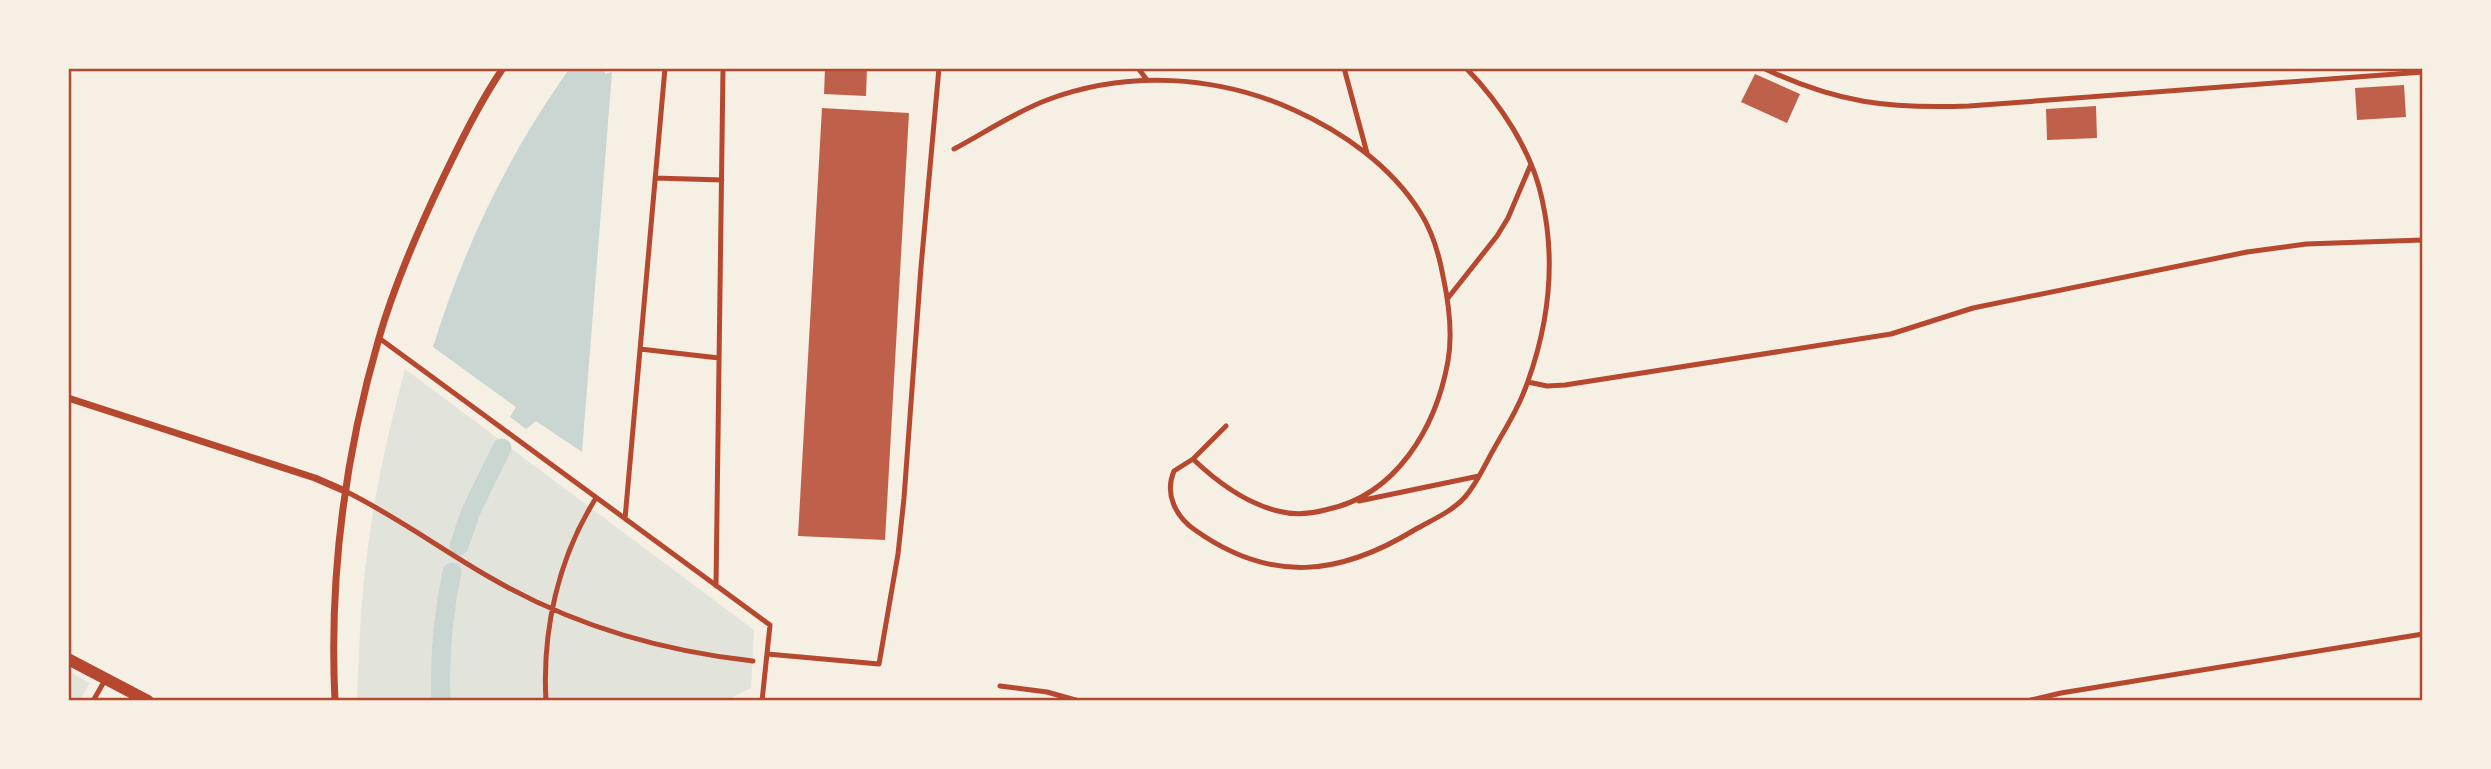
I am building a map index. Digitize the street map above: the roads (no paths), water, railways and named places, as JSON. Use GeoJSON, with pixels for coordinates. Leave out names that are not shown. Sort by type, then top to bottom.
{"type":"FeatureCollection","features":[{"type":"Feature","properties":{"kind":"street"},"geometry":{"type":"LineString","coordinates":[[335,701],[336,593],[345,491],[379,338],[426,212],[458,146],[503,68]]}},
{"type":"Feature","properties":{"kind":"street"},"geometry":{"type":"LineString","coordinates":[[68,397],[315,478],[345,491]]}},
{"type":"Feature","properties":{"kind":"street"},"geometry":{"type":"LineString","coordinates":[[68,659],[148,701]]}},
{"type":"Feature","properties":{"kind":"lane"},"geometry":{"type":"LineString","coordinates":[[625,519],[665,68]]}},
{"type":"Feature","properties":{"kind":"lane"},"geometry":{"type":"LineString","coordinates":[[716,586],[723,68]]}},
{"type":"Feature","properties":{"kind":"lane"},"geometry":{"type":"LineString","coordinates":[[767,654],[879,664],[898,554],[904,498],[939,68]]}},
{"type":"Feature","properties":{"kind":"lane"},"geometry":{"type":"LineString","coordinates":[[1138,68],[1147,80]]}},
{"type":"Feature","properties":{"kind":"lane"},"geometry":{"type":"LineString","coordinates":[[1344,68],[1368,155]]}},
{"type":"Feature","properties":{"kind":"lane"},"geometry":{"type":"LineString","coordinates":[[1226,426],[1193,459],[1179,466],[1171,478],[1171,495],[1180,519],[1217,545],[1250,558],[1283,566],[1334,565],[1381,550],[1462,500],[1479,475],[1517,408],[1528,382],[1546,315],[1550,256],[1542,199],[1531,164],[1491,98],[1466,68]]}},
{"type":"Feature","properties":{"kind":"lane"},"geometry":{"type":"LineString","coordinates":[[1763,68],[1792,82],[1833,95],[1915,108],[2423,72]]}},
{"type":"Feature","properties":{"kind":"lane"},"geometry":{"type":"LineString","coordinates":[[954,149],[1044,101],[1108,83],[1147,80],[1197,82],[1276,101],[1310,117],[1368,155],[1401,187],[1422,214],[1433,240],[1448,298],[1450,338],[1442,388],[1432,416],[1405,461],[1389,479],[1355,502]]}},
{"type":"Feature","properties":{"kind":"lane"},"geometry":{"type":"LineString","coordinates":[[1448,298],[1497,236],[1508,218],[1531,164]]}},
{"type":"Feature","properties":{"kind":"lane"},"geometry":{"type":"LineString","coordinates":[[655,178],[722,180]]}},
{"type":"Feature","properties":{"kind":"lane"},"geometry":{"type":"LineString","coordinates":[[1528,382],[1546,386],[1565,385],[1891,334],[1973,308],[2247,251],[2306,244],[2423,240]]}},
{"type":"Feature","properties":{"kind":"lane"},"geometry":{"type":"LineString","coordinates":[[379,338],[770,625],[762,701]]}},
{"type":"Feature","properties":{"kind":"lane"},"geometry":{"type":"LineString","coordinates":[[640,349],[719,358]]}},
{"type":"Feature","properties":{"kind":"lane"},"geometry":{"type":"LineString","coordinates":[[1193,459],[1232,491],[1278,511],[1299,514],[1479,475]]}},
{"type":"Feature","properties":{"kind":"lane"},"geometry":{"type":"LineString","coordinates":[[345,491],[379,508],[491,578],[553,609],[652,644],[716,657],[753,661]]}},
{"type":"Feature","properties":{"kind":"lane"},"geometry":{"type":"LineString","coordinates":[[546,701],[545,661],[553,609],[565,561],[596,498]]}},
{"type":"Feature","properties":{"kind":"lane"},"geometry":{"type":"LineString","coordinates":[[2027,701],[2061,693],[2423,634]]}},
{"type":"Feature","properties":{"kind":"lane"},"geometry":{"type":"LineString","coordinates":[[93,701],[107,678]]}},
{"type":"Feature","properties":{"kind":"lane"},"geometry":{"type":"LineString","coordinates":[[1000,686],[1047,692],[1079,701]]}},
{"type":"Feature","properties":{"kind":"waterway"},"geometry":{"type":"LineString","coordinates":[[459,546],[471,511],[502,448]]}},
{"type":"Feature","properties":{"kind":"waterway"},"geometry":{"type":"LineString","coordinates":[[441,701],[442,636],[452,572]]}}]}
